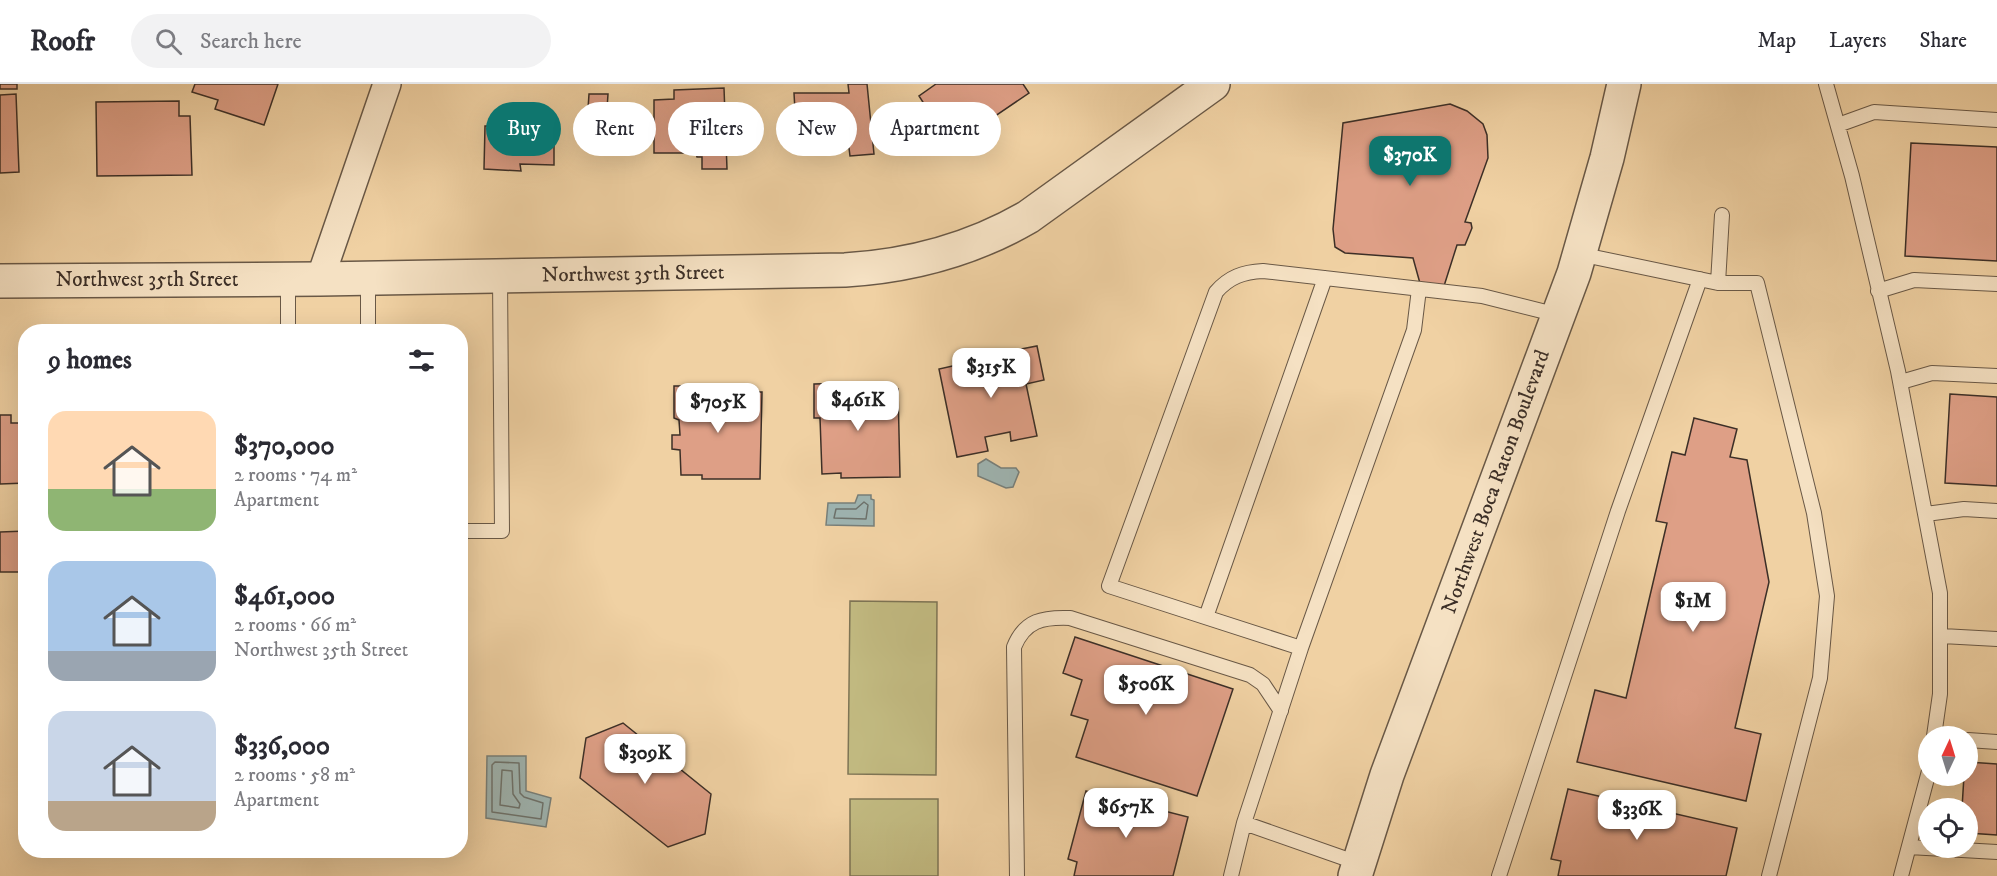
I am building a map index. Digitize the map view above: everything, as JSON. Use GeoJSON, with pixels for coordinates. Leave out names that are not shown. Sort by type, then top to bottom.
{"type":"FeatureCollection","features":[{"type":"Feature","properties":{"kind":"street"},"geometry":{"type":"LineString","coordinates":[[320,279],[387,84]]}},
{"type":"Feature","properties":{"kind":"street","name":"Northwest 35th Street"},"geometry":{"type":"LineString","coordinates":[[0,281],[288,280],[845,270],[909,264],[940,256],[1000,233],[1029,217],[1213,84]]}},
{"type":"Feature","properties":{"kind":"street","name":"Northwest Boca Raton Boulevard"},"geometry":{"type":"LineString","coordinates":[[1356,869],[1388,775],[1579,254],[1607,158],[1624,84]]}},
{"type":"Feature","properties":{"kind":"lane"},"geometry":{"type":"LineString","coordinates":[[1826,84],[1901,382],[1940,593],[1942,636],[1940,694],[1935,726]]}},
{"type":"Feature","properties":{"kind":"lane"},"geometry":{"type":"LineString","coordinates":[[1838,125],[1874,112],[1997,120]]}},
{"type":"Feature","properties":{"kind":"lane"},"geometry":{"type":"LineString","coordinates":[[1718,283],[1722,215]]}},
{"type":"Feature","properties":{"kind":"lane"},"geometry":{"type":"LineString","coordinates":[[1579,254],[1718,283],[1757,283],[1814,513],[1827,596],[1820,678],[1769,876]]}},
{"type":"Feature","properties":{"kind":"lane"},"geometry":{"type":"LineString","coordinates":[[1302,648],[1109,585],[1216,292],[1224,283],[1248,272],[1325,278],[1482,296],[1558,315]]}},
{"type":"Feature","properties":{"kind":"lane"},"geometry":{"type":"LineString","coordinates":[[468,531],[502,531],[500,276]]}},
{"type":"Feature","properties":{"kind":"lane"},"geometry":{"type":"LineString","coordinates":[[368,278],[368,324]]}},
{"type":"Feature","properties":{"kind":"lane"},"geometry":{"type":"LineString","coordinates":[[1206,617],[1325,278]]}},
{"type":"Feature","properties":{"kind":"lane"},"geometry":{"type":"LineString","coordinates":[[1499,876],[1618,511],[1700,279]]}},
{"type":"Feature","properties":{"kind":"lane"},"geometry":{"type":"LineString","coordinates":[[288,280],[288,324]]}},
{"type":"Feature","properties":{"kind":"lane"},"geometry":{"type":"LineString","coordinates":[[1878,291],[1914,280],[1997,285]]}},
{"type":"Feature","properties":{"kind":"lane"},"geometry":{"type":"LineString","coordinates":[[1231,876],[1244,824],[1302,648],[1414,330],[1419,289]]}},
{"type":"Feature","properties":{"kind":"lane"},"geometry":{"type":"LineString","coordinates":[[1901,382],[1932,373],[1997,376]]}},
{"type":"Feature","properties":{"kind":"lane"},"geometry":{"type":"LineString","coordinates":[[1926,514],[1964,509],[1997,511]]}},
{"type":"Feature","properties":{"kind":"lane"},"geometry":{"type":"LineString","coordinates":[[1017,876],[1014,647],[1020,633],[1035,622],[1049,617],[1070,618],[1250,675],[1263,684],[1281,711]]}},
{"type":"Feature","properties":{"kind":"lane"},"geometry":{"type":"LineString","coordinates":[[1942,636],[1997,639]]}},
{"type":"Feature","properties":{"kind":"lane"},"geometry":{"type":"LineString","coordinates":[[1978,740],[1997,741]]}},
{"type":"Feature","properties":{"kind":"lane"},"geometry":{"type":"LineString","coordinates":[[1901,876],[1925,786]]}},
{"type":"Feature","properties":{"kind":"lane"},"geometry":{"type":"LineString","coordinates":[[1244,824],[1356,869]]}},
{"type":"Feature","properties":{"kind":"lane"},"geometry":{"type":"LineString","coordinates":[[1909,847],[1997,852]]}},
{"type":"Feature","properties":{"kind":"shaded area"},"geometry":{"type":"Polygon","coordinates":[[[850,601],[937,602],[936,775],[848,774],[850,601]]]}},
{"type":"Feature","properties":{"kind":"shaded area"},"geometry":{"type":"Polygon","coordinates":[[[850,799],[938,799],[938,876],[850,876],[850,799]]]}},
{"type":"Feature","properties":{"kind":"water"},"geometry":{"type":"Polygon","coordinates":[[[986,459],[1001,468],[1016,468],[1019,472],[1013,487],[1006,488],[978,476],[978,464],[986,459]]]}},
{"type":"Feature","properties":{"kind":"water"},"geometry":{"type":"Polygon","coordinates":[[[858,495],[871,495],[871,499],[874,500],[874,526],[826,525],[828,503],[855,503],[858,495]]]}},
{"type":"Feature","properties":{"kind":"water"},"geometry":{"type":"Polygon","coordinates":[[[487,756],[526,756],[526,791],[551,798],[546,827],[486,818],[487,756]]]}},
{"type":"Feature","properties":{"kind":"building"},"geometry":{"type":"Polygon","coordinates":[[[0,84],[17,84],[17,89],[0,89],[0,84]]]}},
{"type":"Feature","properties":{"kind":"building"},"geometry":{"type":"Polygon","coordinates":[[[195,84],[278,84],[264,125],[215,109],[218,100],[192,92],[195,84]]]}},
{"type":"Feature","properties":{"kind":"building"},"geometry":{"type":"Polygon","coordinates":[[[848,84],[867,84],[869,154],[857,155],[857,102],[794,102],[794,93],[849,93],[848,84]]]}},
{"type":"Feature","properties":{"kind":"building"},"geometry":{"type":"Polygon","coordinates":[[[936,84],[1023,84],[1029,93],[1001,112],[1001,102],[923,102],[919,96],[936,84]]]}},
{"type":"Feature","properties":{"kind":"building"},"geometry":{"type":"Polygon","coordinates":[[[724,88],[725,102],[668,102],[668,153],[656,153],[656,102],[654,100],[674,99],[674,90],[724,88]]]}},
{"type":"Feature","properties":{"kind":"building"},"geometry":{"type":"Polygon","coordinates":[[[16,94],[19,172],[0,173],[0,95],[16,94]]]}},
{"type":"Feature","properties":{"kind":"building"},"geometry":{"type":"Polygon","coordinates":[[[589,94],[608,94],[607,102],[588,102],[589,94]]]}},
{"type":"Feature","properties":{"kind":"building"},"geometry":{"type":"Polygon","coordinates":[[[179,101],[179,116],[190,116],[192,175],[97,176],[96,102],[179,101]]]}},
{"type":"Feature","properties":{"kind":"building"},"geometry":{"type":"Polygon","coordinates":[[[1450,104],[1467,111],[1483,124],[1487,135],[1488,158],[1465,222],[1471,223],[1472,228],[1465,245],[1457,245],[1444,286],[1421,287],[1413,258],[1345,253],[1335,247],[1333,229],[1343,123],[1450,104]]]}},
{"type":"Feature","properties":{"kind":"building"},"geometry":{"type":"Polygon","coordinates":[[[485,126],[486,156],[554,156],[554,165],[520,164],[521,171],[484,169],[485,126]]]}},
{"type":"Feature","properties":{"kind":"building"},"geometry":{"type":"Polygon","coordinates":[[[1911,143],[1997,147],[1997,261],[1905,256],[1911,143]]]}},
{"type":"Feature","properties":{"kind":"building"},"geometry":{"type":"Polygon","coordinates":[[[727,156],[727,169],[702,169],[702,157],[697,157],[727,156]]]}},
{"type":"Feature","properties":{"kind":"building"},"geometry":{"type":"Polygon","coordinates":[[[1037,346],[1044,380],[1026,384],[1037,436],[1011,441],[1010,432],[985,437],[988,451],[957,457],[939,369],[975,361],[980,381],[990,379],[985,356],[1037,346]]]}},
{"type":"Feature","properties":{"kind":"building"},"geometry":{"type":"Polygon","coordinates":[[[854,383],[854,409],[863,410],[863,390],[898,389],[900,477],[841,478],[841,473],[822,474],[820,418],[814,418],[814,384],[854,383]]]}},
{"type":"Feature","properties":{"kind":"building"},"geometry":{"type":"Polygon","coordinates":[[[674,386],[712,386],[713,414],[722,414],[722,392],[762,392],[760,479],[702,479],[702,475],[681,475],[680,450],[672,449],[672,435],[680,435],[679,420],[674,418],[674,386]]]}},
{"type":"Feature","properties":{"kind":"building"},"geometry":{"type":"Polygon","coordinates":[[[1950,394],[1997,397],[1997,486],[1945,483],[1950,394]]]}},
{"type":"Feature","properties":{"kind":"building"},"geometry":{"type":"Polygon","coordinates":[[[0,415],[11,415],[11,423],[18,423],[18,483],[0,484],[0,415]]]}},
{"type":"Feature","properties":{"kind":"building"},"geometry":{"type":"Polygon","coordinates":[[[1694,418],[1737,429],[1730,457],[1747,460],[1769,582],[1735,728],[1761,734],[1746,801],[1577,762],[1595,690],[1626,698],[1667,523],[1656,521],[1672,452],[1685,455],[1694,418]]]}},
{"type":"Feature","properties":{"kind":"building"},"geometry":{"type":"Polygon","coordinates":[[[18,531],[18,572],[0,572],[0,532],[18,531]]]}},
{"type":"Feature","properties":{"kind":"building"},"geometry":{"type":"Polygon","coordinates":[[[1075,637],[1233,689],[1197,796],[1076,757],[1088,720],[1071,715],[1082,680],[1063,673],[1075,637]]]}},
{"type":"Feature","properties":{"kind":"building"},"geometry":{"type":"Polygon","coordinates":[[[623,723],[711,794],[705,834],[668,847],[580,778],[586,738],[623,723]]]}},
{"type":"Feature","properties":{"kind":"building"},"geometry":{"type":"Polygon","coordinates":[[[1978,763],[1997,764],[1997,835],[1978,834],[1978,798],[1963,798],[1963,786],[1978,786],[1978,763]]]}},
{"type":"Feature","properties":{"kind":"building"},"geometry":{"type":"Polygon","coordinates":[[[1568,789],[1737,828],[1726,876],[1558,876],[1561,861],[1551,859],[1568,789]]]}},
{"type":"Feature","properties":{"kind":"building"},"geometry":{"type":"Polygon","coordinates":[[[1086,791],[1188,817],[1173,876],[1074,876],[1077,862],[1068,859],[1086,791]]]}}]}
